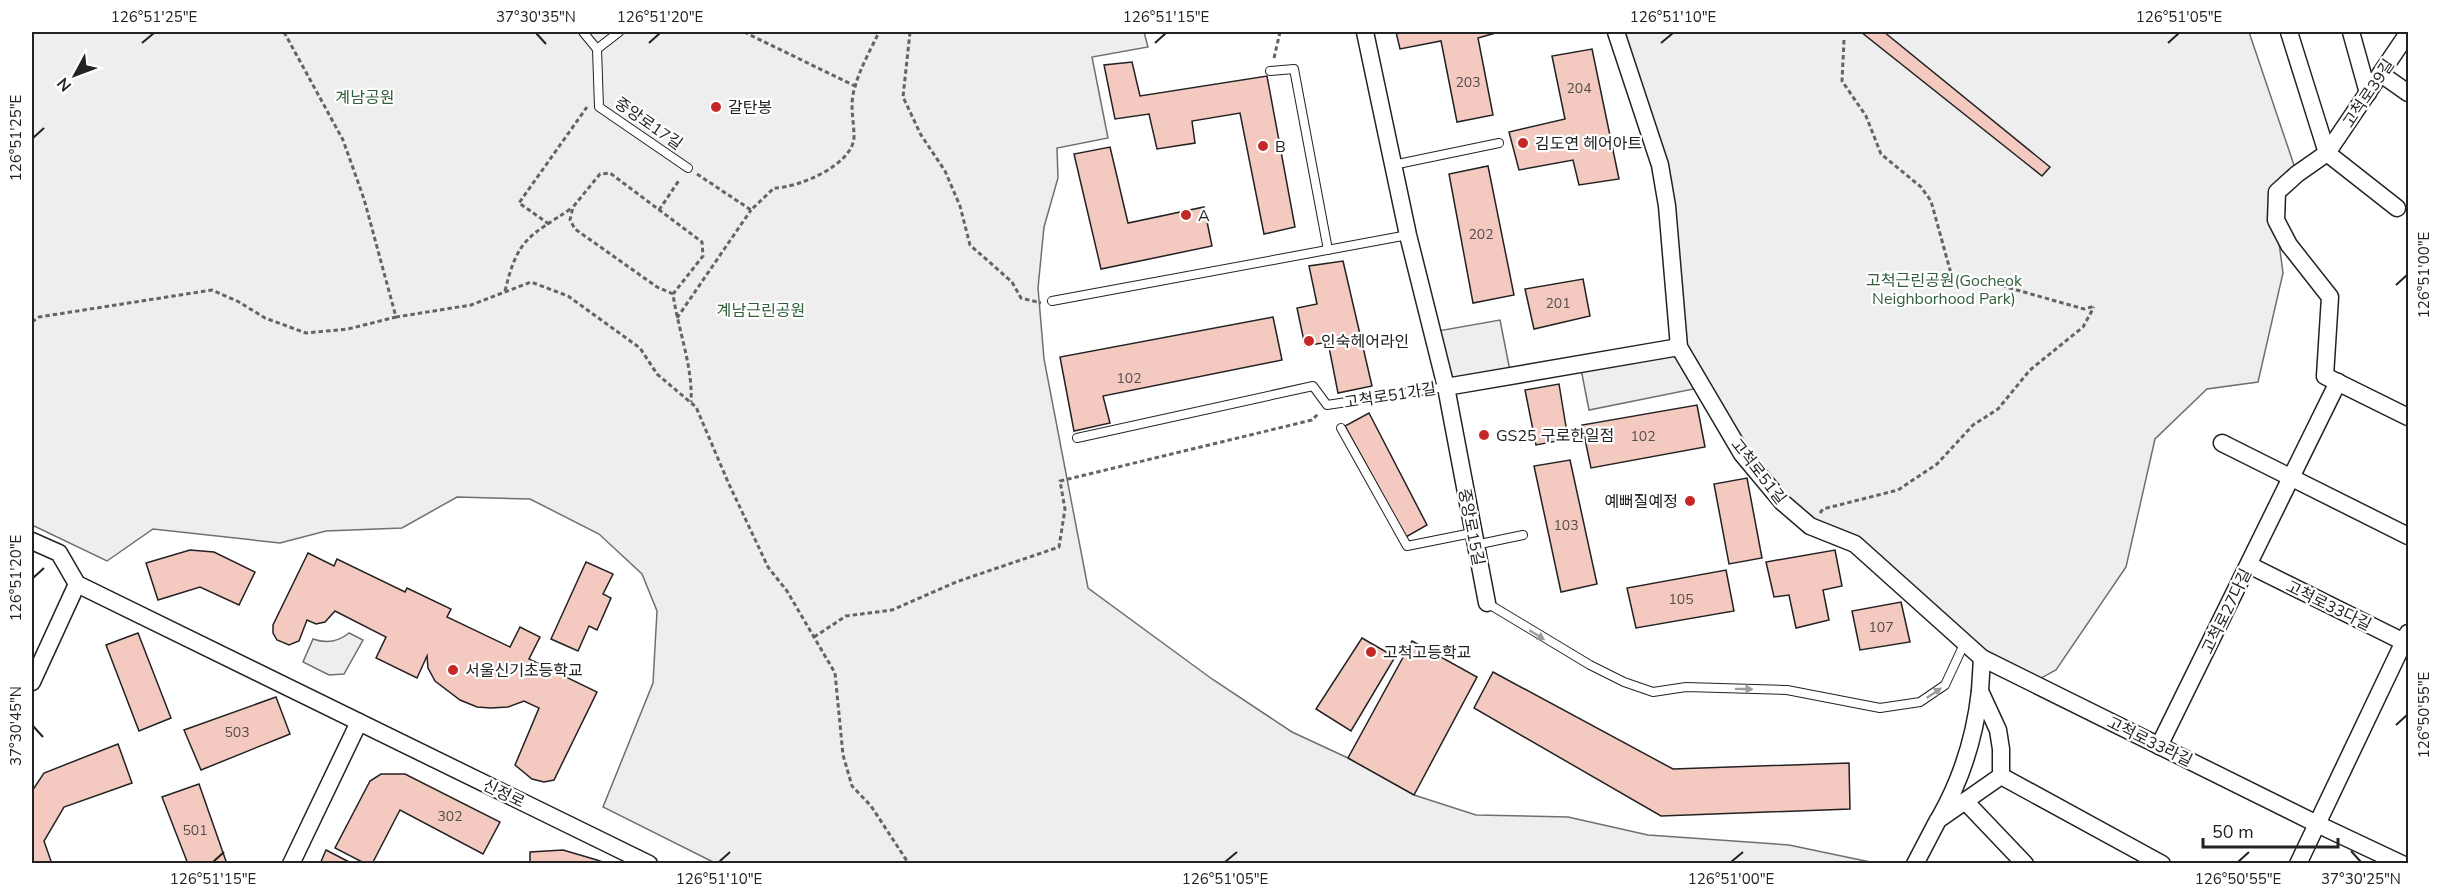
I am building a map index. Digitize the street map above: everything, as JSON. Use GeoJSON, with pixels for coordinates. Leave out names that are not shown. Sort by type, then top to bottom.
{"type":"FeatureCollection","features":[{"type":"Feature","properties":{"kind":"street","name":"중앙로15길"},"geometry":{"type":"LineString","coordinates":[[1365,32],[1408,235],[1446,387],[1473,539],[1487,603]]}},
{"type":"Feature","properties":{"kind":"street","name":"고척로51길"},"geometry":{"type":"LineString","coordinates":[[1616,32],[1660,165],[1667,206],[1679,347],[1742,454],[1782,502],[1810,526],[1855,544],[1982,658]]}},
{"type":"Feature","properties":{"kind":"street","name":"고척로39길"},"geometry":{"type":"LineString","coordinates":[[2289,32],[2327,153]]}},
{"type":"Feature","properties":{"kind":"street"},"geometry":{"type":"LineString","coordinates":[[2351,32],[2368,93]]}},
{"type":"Feature","properties":{"kind":"street","name":"고척로39길"},"geometry":{"type":"LineString","coordinates":[[2331,379],[2330,297],[2289,245],[2276,220],[2277,192],[2296,174],[2327,153],[2409,33]]}},
{"type":"Feature","properties":{"kind":"street"},"geometry":{"type":"LineString","coordinates":[[2380,74],[2409,93]]}},
{"type":"Feature","properties":{"kind":"street"},"geometry":{"type":"LineString","coordinates":[[2327,153],[2397,208]]}},
{"type":"Feature","properties":{"kind":"street","name":"고척로51가길"},"geometry":{"type":"LineString","coordinates":[[1446,387],[1679,347]]}},
{"type":"Feature","properties":{"kind":"street"},"geometry":{"type":"LineString","coordinates":[[2331,379],[2409,417]]}},
{"type":"Feature","properties":{"kind":"street","name":"고척로27다길"},"geometry":{"type":"LineString","coordinates":[[2159,746],[2293,476],[2331,379]]}},
{"type":"Feature","properties":{"kind":"street"},"geometry":{"type":"LineString","coordinates":[[2222,443],[2293,476],[2409,536]]}},
{"type":"Feature","properties":{"kind":"street"},"geometry":{"type":"LineString","coordinates":[[32,541],[59,553],[77,584],[32,682]]}},
{"type":"Feature","properties":{"kind":"street","name":"고척로33다길"},"geometry":{"type":"LineString","coordinates":[[2249,565],[2407,640]]}},
{"type":"Feature","properties":{"kind":"street","name":"신정로"},"geometry":{"type":"LineString","coordinates":[[77,584],[649,864]]}},
{"type":"Feature","properties":{"kind":"street"},"geometry":{"type":"LineString","coordinates":[[2298,864],[2407,640]]}},
{"type":"Feature","properties":{"kind":"street"},"geometry":{"type":"LineString","coordinates":[[1915,864],[1959,779],[1977,717],[1982,658]]}},
{"type":"Feature","properties":{"kind":"street","name":"고척로33라길"},"geometry":{"type":"LineString","coordinates":[[1982,658],[2402,864]]}},
{"type":"Feature","properties":{"kind":"street"},"geometry":{"type":"LineString","coordinates":[[1980,691],[1998,730],[2001,776]]}},
{"type":"Feature","properties":{"kind":"street"},"geometry":{"type":"LineString","coordinates":[[291,864],[360,722]]}},
{"type":"Feature","properties":{"kind":"street"},"geometry":{"type":"LineString","coordinates":[[1938,820],[2001,776]]}},
{"type":"Feature","properties":{"kind":"street"},"geometry":{"type":"LineString","coordinates":[[2001,776],[2162,864]]}},
{"type":"Feature","properties":{"kind":"street"},"geometry":{"type":"LineString","coordinates":[[1965,801],[2025,864]]}},
{"type":"Feature","properties":{"kind":"lane"},"geometry":{"type":"LineString","coordinates":[[583,32],[597,49],[619,32]]}},
{"type":"Feature","properties":{"kind":"lane","name":"중앙로17길"},"geometry":{"type":"LineString","coordinates":[[597,49],[599,106],[688,168]]}},
{"type":"Feature","properties":{"kind":"lane"},"geometry":{"type":"LineString","coordinates":[[1270,71],[1294,69],[1328,250]]}},
{"type":"Feature","properties":{"kind":"lane"},"geometry":{"type":"LineString","coordinates":[[1393,165],[1499,143]]}},
{"type":"Feature","properties":{"kind":"lane"},"geometry":{"type":"LineString","coordinates":[[1052,301],[1408,235]]}},
{"type":"Feature","properties":{"kind":"lane","name":"고척로51가길"},"geometry":{"type":"LineString","coordinates":[[1077,438],[1313,386],[1327,405],[1446,387]]}},
{"type":"Feature","properties":{"kind":"lane"},"geometry":{"type":"LineString","coordinates":[[1341,428],[1407,546],[1523,535]]}},
{"type":"Feature","properties":{"kind":"lane","name":"중앙로15길"},"geometry":{"type":"LineString","coordinates":[[1487,603],[1544,639],[1624,682],[1653,692],[1686,687],[1787,690],[1881,708],[1920,702],[1945,685],[1966,642]]}},
{"type":"Feature","properties":{"kind":"path"},"geometry":{"type":"LineString","coordinates":[[284,32],[343,140],[364,199],[396,317]]}},
{"type":"Feature","properties":{"kind":"path"},"geometry":{"type":"LineString","coordinates":[[744,32],[855,86]]}},
{"type":"Feature","properties":{"kind":"path"},"geometry":{"type":"LineString","coordinates":[[676,319],[751,210],[774,188],[791,188],[818,175],[848,155],[854,138],[850,111],[855,86],[879,32]]}},
{"type":"Feature","properties":{"kind":"path"},"geometry":{"type":"LineString","coordinates":[[910,32],[903,97],[921,135],[945,171],[960,206],[970,246],[1011,282],[1022,298],[1040,303],[1052,301]]}},
{"type":"Feature","properties":{"kind":"path"},"geometry":{"type":"LineString","coordinates":[[1270,71],[1280,32]]}},
{"type":"Feature","properties":{"kind":"path"},"geometry":{"type":"LineString","coordinates":[[1810,526],[1823,509],[1898,490],[1938,464],[1973,425],[1998,409],[2030,370],[2083,327],[2095,306],[2084,309],[1999,285],[1952,276],[1930,201],[1921,187],[1881,154],[1866,116],[1842,81],[1844,40]]}},
{"type":"Feature","properties":{"kind":"path"},"geometry":{"type":"LineString","coordinates":[[549,224],[519,203],[598,91]]}},
{"type":"Feature","properties":{"kind":"path"},"geometry":{"type":"LineString","coordinates":[[659,210],[688,168],[751,210]]}},
{"type":"Feature","properties":{"kind":"path"},"geometry":{"type":"LineString","coordinates":[[506,291],[519,246],[573,207],[600,174],[610,174],[702,242],[703,256],[673,294],[676,319],[692,381],[691,402]]}},
{"type":"Feature","properties":{"kind":"path"},"geometry":{"type":"LineString","coordinates":[[573,207],[570,220],[575,229],[657,287],[673,294]]}},
{"type":"Feature","properties":{"kind":"path"},"geometry":{"type":"LineString","coordinates":[[32,322],[39,317],[212,290],[239,302],[265,318],[306,333],[348,329],[396,317],[471,305],[531,282],[568,296],[640,348],[657,374],[696,407],[768,567],[787,591],[835,673],[843,754],[852,786],[871,806],[909,864]]}},
{"type":"Feature","properties":{"kind":"path"},"geometry":{"type":"LineString","coordinates":[[814,637],[846,616],[892,610],[956,582],[1059,547],[1065,509],[1060,481],[1312,420],[1327,405]]}},
{"type":"Feature","properties":{"kind":"green space","name":"계남근린공원"},"geometry":{"type":"Polygon","coordinates":[[[32,32],[1144,32],[1148,47],[1092,57],[1108,138],[1057,148],[1058,178],[1044,227],[1038,288],[1044,359],[1088,588],[1212,679],[1292,732],[1348,758],[1414,795],[1476,815],[1568,817],[1648,835],[1789,845],[1875,863],[715,863],[603,807],[653,683],[657,611],[642,574],[599,534],[530,499],[457,497],[402,528],[326,531],[280,543],[153,529],[107,561],[32,525],[32,32]]]}},
{"type":"Feature","properties":{"kind":"green space","name":"고척근린공원(Gocheok Neighborhood Park)"},"geometry":{"type":"Polygon","coordinates":[[[1616,32],[2249,32],[2297,174],[2277,192],[2276,220],[2283,273],[2258,382],[2207,389],[2155,439],[2126,567],[2056,670],[2032,683],[1982,658],[1855,544],[1782,502],[1703,387],[1589,410],[1580,364],[1679,347],[1667,206],[1616,32]]]}},
{"type":"Feature","properties":{"kind":"green space"},"geometry":{"type":"Polygon","coordinates":[[[1500,320],[1511,376],[1446,387],[1432,332],[1500,320]]]}},
{"type":"Feature","properties":{"kind":"green space"},"geometry":{"type":"Polygon","coordinates":[[[349,633],[363,640],[344,674],[329,675],[303,662],[313,639],[332,641],[349,633]]]}},
{"type":"Feature","properties":{"kind":"building"},"geometry":{"type":"Polygon","coordinates":[[[1396,32],[1499,32],[1478,38],[1493,115],[1457,122],[1441,41],[1400,49],[1396,32]]]}},
{"type":"Feature","properties":{"kind":"building"},"geometry":{"type":"Polygon","coordinates":[[[1861,32],[1884,32],[2050,167],[2042,176],[1861,32]]]}},
{"type":"Feature","properties":{"kind":"building"},"geometry":{"type":"Polygon","coordinates":[[[1592,49],[1619,179],[1579,185],[1573,160],[1519,170],[1509,132],[1565,119],[1552,56],[1592,49]]]}},
{"type":"Feature","properties":{"kind":"building","name":"B"},"geometry":{"type":"Polygon","coordinates":[[[1132,62],[1140,96],[1267,76],[1295,227],[1264,234],[1240,113],[1192,121],[1195,143],[1157,149],[1149,114],[1115,119],[1104,65],[1132,62]]]}},
{"type":"Feature","properties":{"kind":"building","name":"A"},"geometry":{"type":"Polygon","coordinates":[[[1110,147],[1128,223],[1204,207],[1212,246],[1101,269],[1074,154],[1110,147]]]}},
{"type":"Feature","properties":{"kind":"building"},"geometry":{"type":"Polygon","coordinates":[[[1488,166],[1514,295],[1473,303],[1449,174],[1488,166]]]}},
{"type":"Feature","properties":{"kind":"building"},"geometry":{"type":"Polygon","coordinates":[[[1343,261],[1372,386],[1338,393],[1328,342],[1305,346],[1297,308],[1317,304],[1309,266],[1343,261]]]}},
{"type":"Feature","properties":{"kind":"building"},"geometry":{"type":"Polygon","coordinates":[[[1583,279],[1590,316],[1534,329],[1525,289],[1583,279]]]}},
{"type":"Feature","properties":{"kind":"building"},"geometry":{"type":"Polygon","coordinates":[[[1273,317],[1282,360],[1103,396],[1110,423],[1074,431],[1060,357],[1273,317]]]}},
{"type":"Feature","properties":{"kind":"building"},"geometry":{"type":"Polygon","coordinates":[[[1559,384],[1568,439],[1536,445],[1525,390],[1559,384]]]}},
{"type":"Feature","properties":{"kind":"building"},"geometry":{"type":"Polygon","coordinates":[[[1697,405],[1705,447],[1591,468],[1582,425],[1697,405]]]}},
{"type":"Feature","properties":{"kind":"building"},"geometry":{"type":"Polygon","coordinates":[[[1369,413],[1427,525],[1406,537],[1345,426],[1369,413]]]}},
{"type":"Feature","properties":{"kind":"building"},"geometry":{"type":"Polygon","coordinates":[[[1570,460],[1597,584],[1561,592],[1534,466],[1570,460]]]}},
{"type":"Feature","properties":{"kind":"building"},"geometry":{"type":"Polygon","coordinates":[[[1747,478],[1762,558],[1729,564],[1714,484],[1747,478]]]}},
{"type":"Feature","properties":{"kind":"building"},"geometry":{"type":"Polygon","coordinates":[[[190,550],[214,552],[255,572],[239,605],[200,587],[158,600],[146,563],[190,550]]]}},
{"type":"Feature","properties":{"kind":"building"},"geometry":{"type":"Polygon","coordinates":[[[1835,550],[1842,586],[1823,590],[1829,620],[1796,628],[1789,595],[1774,597],[1766,562],[1835,550]]]}},
{"type":"Feature","properties":{"kind":"building"},"geometry":{"type":"Polygon","coordinates":[[[308,553],[334,566],[337,559],[405,592],[407,588],[451,609],[447,617],[510,647],[520,627],[540,637],[529,659],[597,692],[554,780],[544,782],[532,779],[515,765],[539,708],[524,701],[508,707],[491,708],[477,707],[460,700],[435,681],[428,668],[427,656],[417,678],[376,658],[386,637],[335,611],[325,622],[316,624],[307,620],[299,641],[289,645],[277,640],[273,633],[273,625],[308,553]]]}},
{"type":"Feature","properties":{"kind":"building"},"geometry":{"type":"Polygon","coordinates":[[[586,562],[613,574],[603,594],[611,598],[597,630],[589,626],[578,651],[551,639],[586,562]]]}},
{"type":"Feature","properties":{"kind":"building"},"geometry":{"type":"Polygon","coordinates":[[[1726,570],[1734,611],[1636,628],[1627,588],[1726,570]]]}},
{"type":"Feature","properties":{"kind":"building"},"geometry":{"type":"Polygon","coordinates":[[[1901,602],[1910,642],[1860,650],[1852,611],[1901,602]]]}},
{"type":"Feature","properties":{"kind":"building"},"geometry":{"type":"Polygon","coordinates":[[[138,633],[171,718],[139,731],[106,645],[138,633]]]}},
{"type":"Feature","properties":{"kind":"building"},"geometry":{"type":"Polygon","coordinates":[[[1362,638],[1395,657],[1351,731],[1316,709],[1362,638]]]}},
{"type":"Feature","properties":{"kind":"building"},"geometry":{"type":"Polygon","coordinates":[[[1412,641],[1477,677],[1414,795],[1348,758],[1412,641]]]}},
{"type":"Feature","properties":{"kind":"building"},"geometry":{"type":"Polygon","coordinates":[[[1493,672],[1673,769],[1849,763],[1850,809],[1661,816],[1474,708],[1493,672]]]}},
{"type":"Feature","properties":{"kind":"building"},"geometry":{"type":"Polygon","coordinates":[[[276,697],[290,734],[201,770],[184,730],[276,697]]]}},
{"type":"Feature","properties":{"kind":"building"},"geometry":{"type":"Polygon","coordinates":[[[118,744],[132,783],[64,807],[44,841],[52,864],[32,864],[32,791],[44,773],[118,744]]]}},
{"type":"Feature","properties":{"kind":"building"},"geometry":{"type":"Polygon","coordinates":[[[381,774],[405,774],[500,822],[483,854],[400,810],[372,864],[366,864],[335,848],[370,781],[381,774]]]}},
{"type":"Feature","properties":{"kind":"building"},"geometry":{"type":"Polygon","coordinates":[[[199,784],[227,864],[188,864],[162,797],[199,784]]]}},
{"type":"Feature","properties":{"kind":"building"},"geometry":{"type":"Polygon","coordinates":[[[326,850],[353,864],[320,864],[326,850]]]}},
{"type":"Feature","properties":{"kind":"building"},"geometry":{"type":"Polygon","coordinates":[[[563,850],[608,864],[530,864],[530,852],[563,850]]]}},
{"type":"Feature","properties":{"kind":"place","name":"갈탄봉"},"geometry":{"type":"Point","coordinates":[716,107]}},
{"type":"Feature","properties":{"kind":"place","name":"김도연 헤어아트"},"geometry":{"type":"Point","coordinates":[1523,143]}},
{"type":"Feature","properties":{"kind":"place","name":"B"},"geometry":{"type":"Point","coordinates":[1263,146]}},
{"type":"Feature","properties":{"kind":"place","name":"A"},"geometry":{"type":"Point","coordinates":[1186,215]}},
{"type":"Feature","properties":{"kind":"place","name":"인숙헤어라인"},"geometry":{"type":"Point","coordinates":[1309,341]}},
{"type":"Feature","properties":{"kind":"place","name":"GS25 구로한일점"},"geometry":{"type":"Point","coordinates":[1484,435]}},
{"type":"Feature","properties":{"kind":"place","name":"예뻐질예정"},"geometry":{"type":"Point","coordinates":[1690,501]}},
{"type":"Feature","properties":{"kind":"place","name":"고척고등학교"},"geometry":{"type":"Point","coordinates":[1371,652]}},
{"type":"Feature","properties":{"kind":"place","name":"서울신기초등학교"},"geometry":{"type":"Point","coordinates":[453,670]}},
{"type":"Feature","properties":{"kind":"park label","name":"계남공원"},"geometry":{"type":"Point","coordinates":[365,97]}}]}
